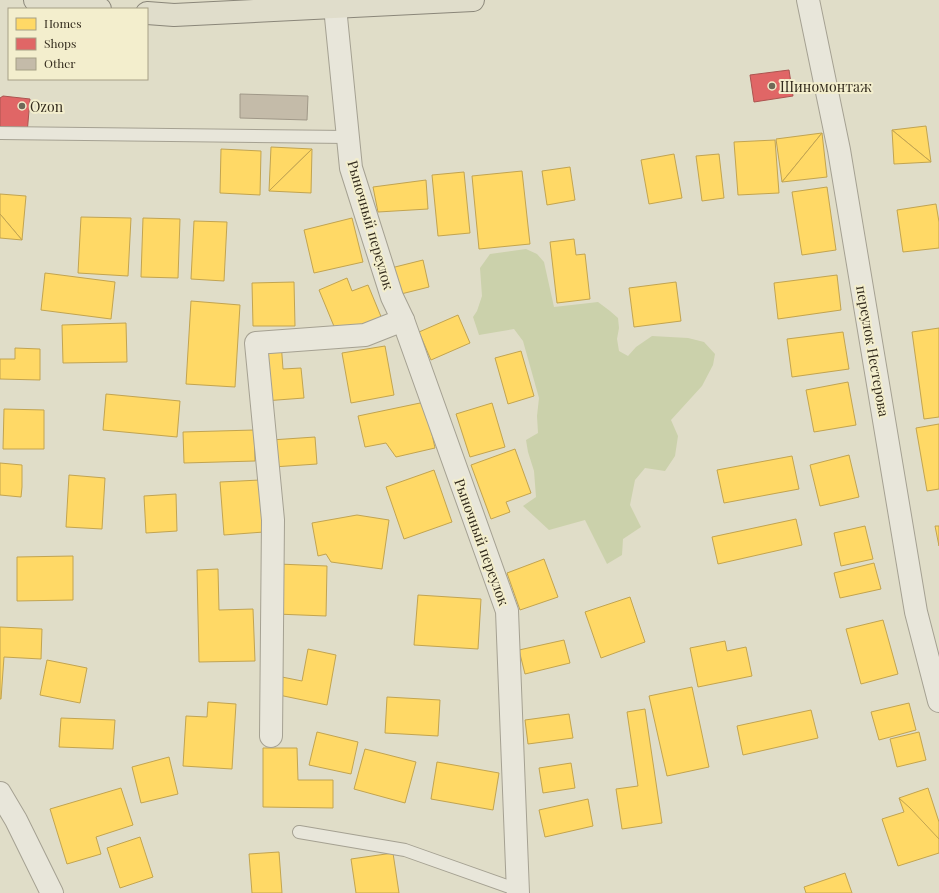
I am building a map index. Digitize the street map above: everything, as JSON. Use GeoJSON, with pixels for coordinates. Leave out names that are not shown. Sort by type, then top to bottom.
{"type":"FeatureCollection","features":[{"type":"Feature","properties":{"kind":"main road"},"geometry":{"type":"LineString","coordinates":[[35,0],[93,8]]}},
{"type":"Feature","properties":{"kind":"main road"},"geometry":{"type":"LineString","coordinates":[[148,13],[174,15],[473,0]]}},
{"type":"Feature","properties":{"kind":"street","name":"переулок Нестерова"},"geometry":{"type":"LineString","coordinates":[[808,0],[839,150],[916,612],[939,701]]}},
{"type":"Feature","properties":{"kind":"street","name":"Рыночный переулок"},"geometry":{"type":"LineString","coordinates":[[335,7],[351,168],[392,297],[403,320],[507,612],[518,891]]}},
{"type":"Feature","properties":{"kind":"street"},"geometry":{"type":"LineString","coordinates":[[271,736],[273,520],[256,343],[365,335],[403,320]]}},
{"type":"Feature","properties":{"kind":"street"},"geometry":{"type":"LineString","coordinates":[[0,793],[16,820],[52,893]]}},
{"type":"Feature","properties":{"kind":"lane"},"geometry":{"type":"LineString","coordinates":[[0,133],[348,137]]}},
{"type":"Feature","properties":{"kind":"lane"},"geometry":{"type":"LineString","coordinates":[[299,832],[405,850],[518,891]]}},
{"type":"Feature","properties":{"kind":"green space"},"geometry":{"type":"Polygon","coordinates":[[[526,249],[537,254],[544,262],[554,307],[598,302],[618,318],[619,328],[617,339],[619,351],[628,356],[636,347],[652,336],[688,338],[704,342],[715,354],[713,365],[702,386],[671,420],[678,436],[675,456],[665,471],[645,468],[635,480],[630,505],[641,527],[623,539],[622,555],[607,564],[585,520],[549,530],[523,506],[536,497],[534,471],[526,440],[538,433],[537,416],[539,398],[523,341],[514,329],[479,335],[473,317],[477,311],[482,296],[480,268],[490,254],[526,249]]]}},
{"type":"Feature","properties":{"kind":"building: Homes"},"geometry":{"type":"Polygon","coordinates":[[[926,126],[931,162],[892,130],[926,126]]]}},
{"type":"Feature","properties":{"kind":"building: Homes"},"geometry":{"type":"Polygon","coordinates":[[[892,130],[931,162],[894,164],[892,130]]]}},
{"type":"Feature","properties":{"kind":"building: Homes"},"geometry":{"type":"Polygon","coordinates":[[[822,133],[782,182],[776,139],[822,133]]]}},
{"type":"Feature","properties":{"kind":"building: Homes"},"geometry":{"type":"Polygon","coordinates":[[[822,133],[827,177],[782,182],[822,133]]]}},
{"type":"Feature","properties":{"kind":"building: Homes"},"geometry":{"type":"Polygon","coordinates":[[[775,140],[779,193],[738,195],[734,142],[775,140]]]}},
{"type":"Feature","properties":{"kind":"building: Homes"},"geometry":{"type":"Polygon","coordinates":[[[271,147],[312,149],[269,191],[271,147]]]}},
{"type":"Feature","properties":{"kind":"building: Homes"},"geometry":{"type":"Polygon","coordinates":[[[221,149],[261,151],[260,195],[220,193],[221,149]]]}},
{"type":"Feature","properties":{"kind":"building: Homes"},"geometry":{"type":"Polygon","coordinates":[[[312,149],[311,193],[269,191],[312,149]]]}},
{"type":"Feature","properties":{"kind":"building: Homes"},"geometry":{"type":"Polygon","coordinates":[[[674,154],[682,198],[649,204],[641,160],[674,154]]]}},
{"type":"Feature","properties":{"kind":"building: Homes"},"geometry":{"type":"Polygon","coordinates":[[[719,154],[724,198],[702,201],[696,156],[719,154]]]}},
{"type":"Feature","properties":{"kind":"building: Homes"},"geometry":{"type":"Polygon","coordinates":[[[570,167],[575,200],[547,205],[542,171],[570,167]]]}},
{"type":"Feature","properties":{"kind":"building: Homes"},"geometry":{"type":"Polygon","coordinates":[[[522,171],[530,244],[479,249],[472,176],[522,171]]]}},
{"type":"Feature","properties":{"kind":"building: Homes"},"geometry":{"type":"Polygon","coordinates":[[[464,172],[470,233],[438,236],[432,175],[464,172]]]}},
{"type":"Feature","properties":{"kind":"building: Homes"},"geometry":{"type":"Polygon","coordinates":[[[426,180],[428,209],[378,212],[373,187],[426,180]]]}},
{"type":"Feature","properties":{"kind":"building: Homes"},"geometry":{"type":"Polygon","coordinates":[[[827,187],[836,250],[802,255],[792,192],[827,187]]]}},
{"type":"Feature","properties":{"kind":"building: Homes"},"geometry":{"type":"Polygon","coordinates":[[[0,194],[26,196],[22,240],[0,214],[0,194]]]}},
{"type":"Feature","properties":{"kind":"building: Homes"},"geometry":{"type":"Polygon","coordinates":[[[936,204],[939,222],[939,248],[903,252],[897,210],[936,204]]]}},
{"type":"Feature","properties":{"kind":"building: Homes"},"geometry":{"type":"Polygon","coordinates":[[[0,214],[22,240],[0,238],[0,214]]]}},
{"type":"Feature","properties":{"kind":"building: Homes"},"geometry":{"type":"Polygon","coordinates":[[[81,217],[131,218],[128,276],[78,273],[81,217]]]}},
{"type":"Feature","properties":{"kind":"building: Homes"},"geometry":{"type":"Polygon","coordinates":[[[143,218],[180,219],[178,278],[141,277],[143,218]]]}},
{"type":"Feature","properties":{"kind":"building: Homes"},"geometry":{"type":"Polygon","coordinates":[[[352,218],[363,262],[314,273],[304,230],[352,218]]]}},
{"type":"Feature","properties":{"kind":"building: Homes"},"geometry":{"type":"Polygon","coordinates":[[[194,221],[227,222],[224,281],[191,279],[194,221]]]}},
{"type":"Feature","properties":{"kind":"building: Homes"},"geometry":{"type":"Polygon","coordinates":[[[574,239],[576,255],[585,254],[590,299],[557,303],[550,242],[574,239]]]}},
{"type":"Feature","properties":{"kind":"building: Homes"},"geometry":{"type":"Polygon","coordinates":[[[423,260],[429,287],[397,295],[391,268],[423,260]]]}},
{"type":"Feature","properties":{"kind":"building: Homes"},"geometry":{"type":"Polygon","coordinates":[[[45,273],[115,282],[111,319],[41,310],[45,273]]]}},
{"type":"Feature","properties":{"kind":"building: Homes"},"geometry":{"type":"Polygon","coordinates":[[[837,275],[841,310],[778,319],[774,283],[837,275]]]}},
{"type":"Feature","properties":{"kind":"building: Homes"},"geometry":{"type":"Polygon","coordinates":[[[347,278],[352,291],[368,285],[382,319],[338,336],[319,290],[347,278]]]}},
{"type":"Feature","properties":{"kind":"building: Homes"},"geometry":{"type":"Polygon","coordinates":[[[294,282],[295,326],[253,326],[252,283],[294,282]]]}},
{"type":"Feature","properties":{"kind":"building: Homes"},"geometry":{"type":"Polygon","coordinates":[[[676,282],[681,321],[634,327],[629,288],[676,282]]]}},
{"type":"Feature","properties":{"kind":"building: Homes"},"geometry":{"type":"Polygon","coordinates":[[[191,301],[240,305],[235,387],[186,384],[191,301]]]}},
{"type":"Feature","properties":{"kind":"building: Homes"},"geometry":{"type":"Polygon","coordinates":[[[458,315],[470,343],[431,360],[419,332],[458,315]]]}},
{"type":"Feature","properties":{"kind":"building: Homes"},"geometry":{"type":"Polygon","coordinates":[[[126,323],[127,362],[63,363],[62,325],[126,323]]]}},
{"type":"Feature","properties":{"kind":"building: Homes"},"geometry":{"type":"Polygon","coordinates":[[[939,328],[939,417],[924,419],[912,332],[939,328]]]}},
{"type":"Feature","properties":{"kind":"building: Homes"},"geometry":{"type":"Polygon","coordinates":[[[843,332],[849,369],[792,377],[787,339],[843,332]]]}},
{"type":"Feature","properties":{"kind":"building: Homes"},"geometry":{"type":"Polygon","coordinates":[[[281,342],[283,369],[301,368],[304,398],[264,401],[259,344],[281,342]]]}},
{"type":"Feature","properties":{"kind":"building: Homes"},"geometry":{"type":"Polygon","coordinates":[[[385,346],[394,395],[351,403],[342,353],[385,346]]]}},
{"type":"Feature","properties":{"kind":"building: Homes"},"geometry":{"type":"Polygon","coordinates":[[[15,348],[40,349],[40,380],[0,379],[0,359],[15,359],[15,348]]]}},
{"type":"Feature","properties":{"kind":"building: Homes"},"geometry":{"type":"Polygon","coordinates":[[[521,351],[534,396],[508,404],[495,358],[521,351]]]}},
{"type":"Feature","properties":{"kind":"building: Homes"},"geometry":{"type":"Polygon","coordinates":[[[848,382],[856,425],[814,432],[806,390],[848,382]]]}},
{"type":"Feature","properties":{"kind":"building: Homes"},"geometry":{"type":"Polygon","coordinates":[[[106,394],[180,401],[177,437],[103,430],[106,394]]]}},
{"type":"Feature","properties":{"kind":"building: Homes"},"geometry":{"type":"Polygon","coordinates":[[[425,402],[435,448],[396,457],[386,443],[365,447],[358,416],[425,402]]]}},
{"type":"Feature","properties":{"kind":"building: Homes"},"geometry":{"type":"Polygon","coordinates":[[[492,403],[505,447],[470,457],[456,414],[492,403]]]}},
{"type":"Feature","properties":{"kind":"building: Homes"},"geometry":{"type":"Polygon","coordinates":[[[4,409],[44,410],[44,449],[3,449],[4,409]]]}},
{"type":"Feature","properties":{"kind":"building: Homes"},"geometry":{"type":"Polygon","coordinates":[[[939,424],[939,489],[927,491],[916,428],[939,424]]]}},
{"type":"Feature","properties":{"kind":"building: Homes"},"geometry":{"type":"Polygon","coordinates":[[[254,430],[255,461],[184,463],[183,432],[254,430]]]}},
{"type":"Feature","properties":{"kind":"building: Homes"},"geometry":{"type":"Polygon","coordinates":[[[315,437],[317,464],[273,467],[271,440],[315,437]]]}},
{"type":"Feature","properties":{"kind":"building: Homes"},"geometry":{"type":"Polygon","coordinates":[[[515,449],[531,493],[506,502],[510,512],[491,519],[471,465],[515,449]]]}},
{"type":"Feature","properties":{"kind":"building: Homes"},"geometry":{"type":"Polygon","coordinates":[[[849,455],[859,497],[820,506],[810,465],[849,455]]]}},
{"type":"Feature","properties":{"kind":"building: Homes"},"geometry":{"type":"Polygon","coordinates":[[[792,456],[799,489],[724,503],[717,470],[792,456]]]}},
{"type":"Feature","properties":{"kind":"building: Homes"},"geometry":{"type":"Polygon","coordinates":[[[0,463],[22,465],[21,497],[0,495],[0,463]]]}},
{"type":"Feature","properties":{"kind":"building: Homes"},"geometry":{"type":"Polygon","coordinates":[[[434,470],[452,522],[404,539],[386,487],[434,470]]]}},
{"type":"Feature","properties":{"kind":"building: Homes"},"geometry":{"type":"Polygon","coordinates":[[[69,475],[105,478],[102,529],[66,527],[69,475]]]}},
{"type":"Feature","properties":{"kind":"building: Homes"},"geometry":{"type":"Polygon","coordinates":[[[260,480],[264,532],[224,535],[220,482],[260,480]]]}},
{"type":"Feature","properties":{"kind":"building: Homes"},"geometry":{"type":"Polygon","coordinates":[[[176,494],[177,531],[146,533],[144,496],[176,494]]]}},
{"type":"Feature","properties":{"kind":"building: Homes"},"geometry":{"type":"Polygon","coordinates":[[[357,515],[389,520],[382,569],[331,562],[326,554],[318,556],[312,523],[357,515]]]}},
{"type":"Feature","properties":{"kind":"building: Homes"},"geometry":{"type":"Polygon","coordinates":[[[796,519],[802,545],[718,564],[712,537],[796,519]]]}},
{"type":"Feature","properties":{"kind":"building: Homes"},"geometry":{"type":"Polygon","coordinates":[[[865,526],[873,559],[841,566],[834,533],[865,526]]]}},
{"type":"Feature","properties":{"kind":"building: Homes"},"geometry":{"type":"Polygon","coordinates":[[[935,526],[939,526],[939,546],[935,526]]]}},
{"type":"Feature","properties":{"kind":"building: Homes"},"geometry":{"type":"Polygon","coordinates":[[[73,556],[73,600],[17,601],[17,557],[73,556]]]}},
{"type":"Feature","properties":{"kind":"building: Homes"},"geometry":{"type":"Polygon","coordinates":[[[544,559],[558,597],[520,610],[507,573],[544,559]]]}},
{"type":"Feature","properties":{"kind":"building: Homes"},"geometry":{"type":"Polygon","coordinates":[[[874,563],[881,589],[840,598],[834,573],[874,563]]]}},
{"type":"Feature","properties":{"kind":"building: Homes"},"geometry":{"type":"Polygon","coordinates":[[[278,564],[327,566],[326,616],[276,614],[278,564]]]}},
{"type":"Feature","properties":{"kind":"building: Homes"},"geometry":{"type":"Polygon","coordinates":[[[218,569],[219,610],[253,609],[255,661],[199,662],[197,570],[218,569]]]}},
{"type":"Feature","properties":{"kind":"building: Homes"},"geometry":{"type":"Polygon","coordinates":[[[418,595],[481,599],[478,649],[414,645],[418,595]]]}},
{"type":"Feature","properties":{"kind":"building: Homes"},"geometry":{"type":"Polygon","coordinates":[[[630,597],[645,642],[601,658],[585,612],[630,597]]]}},
{"type":"Feature","properties":{"kind":"building: Homes"},"geometry":{"type":"Polygon","coordinates":[[[883,620],[898,674],[861,684],[846,629],[883,620]]]}},
{"type":"Feature","properties":{"kind":"building: Homes"},"geometry":{"type":"Polygon","coordinates":[[[0,627],[42,629],[41,659],[4,657],[1,699],[0,699],[0,627]]]}},
{"type":"Feature","properties":{"kind":"building: Homes"},"geometry":{"type":"Polygon","coordinates":[[[564,640],[570,663],[525,674],[519,650],[564,640]]]}},
{"type":"Feature","properties":{"kind":"building: Homes"},"geometry":{"type":"Polygon","coordinates":[[[725,641],[727,651],[746,647],[752,676],[698,687],[690,648],[725,641]]]}},
{"type":"Feature","properties":{"kind":"building: Homes"},"geometry":{"type":"Polygon","coordinates":[[[308,649],[336,655],[327,705],[274,694],[277,676],[302,681],[308,649]]]}},
{"type":"Feature","properties":{"kind":"building: Homes"},"geometry":{"type":"Polygon","coordinates":[[[47,660],[87,668],[80,703],[40,695],[47,660]]]}},
{"type":"Feature","properties":{"kind":"building: Homes"},"geometry":{"type":"Polygon","coordinates":[[[692,687],[709,767],[667,776],[649,696],[692,687]]]}},
{"type":"Feature","properties":{"kind":"building: Homes"},"geometry":{"type":"Polygon","coordinates":[[[387,697],[440,700],[438,736],[385,733],[387,697]]]}},
{"type":"Feature","properties":{"kind":"building: Homes"},"geometry":{"type":"Polygon","coordinates":[[[208,702],[236,704],[232,769],[183,766],[186,716],[207,717],[208,702]]]}},
{"type":"Feature","properties":{"kind":"building: Homes"},"geometry":{"type":"Polygon","coordinates":[[[909,703],[916,730],[879,740],[871,712],[909,703]]]}},
{"type":"Feature","properties":{"kind":"building: Homes"},"geometry":{"type":"Polygon","coordinates":[[[645,709],[662,823],[622,829],[616,789],[638,786],[627,712],[645,709]]]}},
{"type":"Feature","properties":{"kind":"building: Homes"},"geometry":{"type":"Polygon","coordinates":[[[811,710],[818,738],[743,755],[737,726],[811,710]]]}},
{"type":"Feature","properties":{"kind":"building: Homes"},"geometry":{"type":"Polygon","coordinates":[[[569,714],[573,738],[528,744],[525,720],[569,714]]]}},
{"type":"Feature","properties":{"kind":"building: Homes"},"geometry":{"type":"Polygon","coordinates":[[[61,718],[115,720],[113,749],[59,747],[61,718]]]}},
{"type":"Feature","properties":{"kind":"building: Homes"},"geometry":{"type":"Polygon","coordinates":[[[317,732],[358,742],[351,774],[309,765],[317,732]]]}},
{"type":"Feature","properties":{"kind":"building: Homes"},"geometry":{"type":"Polygon","coordinates":[[[919,732],[926,760],[897,767],[890,739],[919,732]]]}},
{"type":"Feature","properties":{"kind":"building: Homes"},"geometry":{"type":"Polygon","coordinates":[[[263,748],[297,748],[298,780],[333,780],[333,808],[263,807],[263,748]]]}},
{"type":"Feature","properties":{"kind":"building: Homes"},"geometry":{"type":"Polygon","coordinates":[[[365,749],[416,762],[405,803],[354,789],[365,749]]]}},
{"type":"Feature","properties":{"kind":"building: Homes"},"geometry":{"type":"Polygon","coordinates":[[[169,757],[178,794],[141,803],[132,767],[169,757]]]}},
{"type":"Feature","properties":{"kind":"building: Homes"},"geometry":{"type":"Polygon","coordinates":[[[437,762],[499,773],[493,810],[431,799],[437,762]]]}},
{"type":"Feature","properties":{"kind":"building: Homes"},"geometry":{"type":"Polygon","coordinates":[[[571,763],[575,788],[543,793],[539,768],[571,763]]]}},
{"type":"Feature","properties":{"kind":"building: Homes"},"geometry":{"type":"Polygon","coordinates":[[[121,788],[133,825],[96,837],[101,854],[67,864],[50,809],[121,788]]]}},
{"type":"Feature","properties":{"kind":"building: Homes"},"geometry":{"type":"Polygon","coordinates":[[[928,788],[939,822],[939,840],[899,798],[928,788]]]}},
{"type":"Feature","properties":{"kind":"building: Homes"},"geometry":{"type":"Polygon","coordinates":[[[899,798],[939,839],[939,853],[898,866],[882,819],[904,812],[899,798]]]}},
{"type":"Feature","properties":{"kind":"building: Homes"},"geometry":{"type":"Polygon","coordinates":[[[588,799],[593,826],[545,837],[539,810],[588,799]]]}},
{"type":"Feature","properties":{"kind":"building: Homes"},"geometry":{"type":"Polygon","coordinates":[[[140,837],[153,877],[120,888],[107,848],[140,837]]]}},
{"type":"Feature","properties":{"kind":"building: Homes"},"geometry":{"type":"Polygon","coordinates":[[[279,852],[282,893],[252,893],[249,854],[279,852]]]}},
{"type":"Feature","properties":{"kind":"building: Homes"},"geometry":{"type":"Polygon","coordinates":[[[393,853],[399,893],[356,893],[351,859],[393,853]]]}},
{"type":"Feature","properties":{"kind":"building: Homes"},"geometry":{"type":"Polygon","coordinates":[[[845,873],[852,893],[806,893],[804,887],[845,873]]]}},
{"type":"Feature","properties":{"kind":"building: Shops","name":"Шиномонтаж"},"geometry":{"type":"Polygon","coordinates":[[[789,70],[793,96],[754,102],[750,75],[789,70]]]}},
{"type":"Feature","properties":{"kind":"building: Shops"},"geometry":{"type":"Polygon","coordinates":[[[3,96],[30,99],[27,134],[0,131],[0,98],[3,96]]]}},
{"type":"Feature","properties":{"kind":"building: Other"},"geometry":{"type":"Polygon","coordinates":[[[240,94],[308,96],[307,120],[240,118],[240,94]]]}},
{"type":"Feature","properties":{"kind":"place","name":"Шиномонтаж"},"geometry":{"type":"Point","coordinates":[772,86]}},
{"type":"Feature","properties":{"kind":"place","name":"Ozon"},"geometry":{"type":"Point","coordinates":[22,106]}}]}
